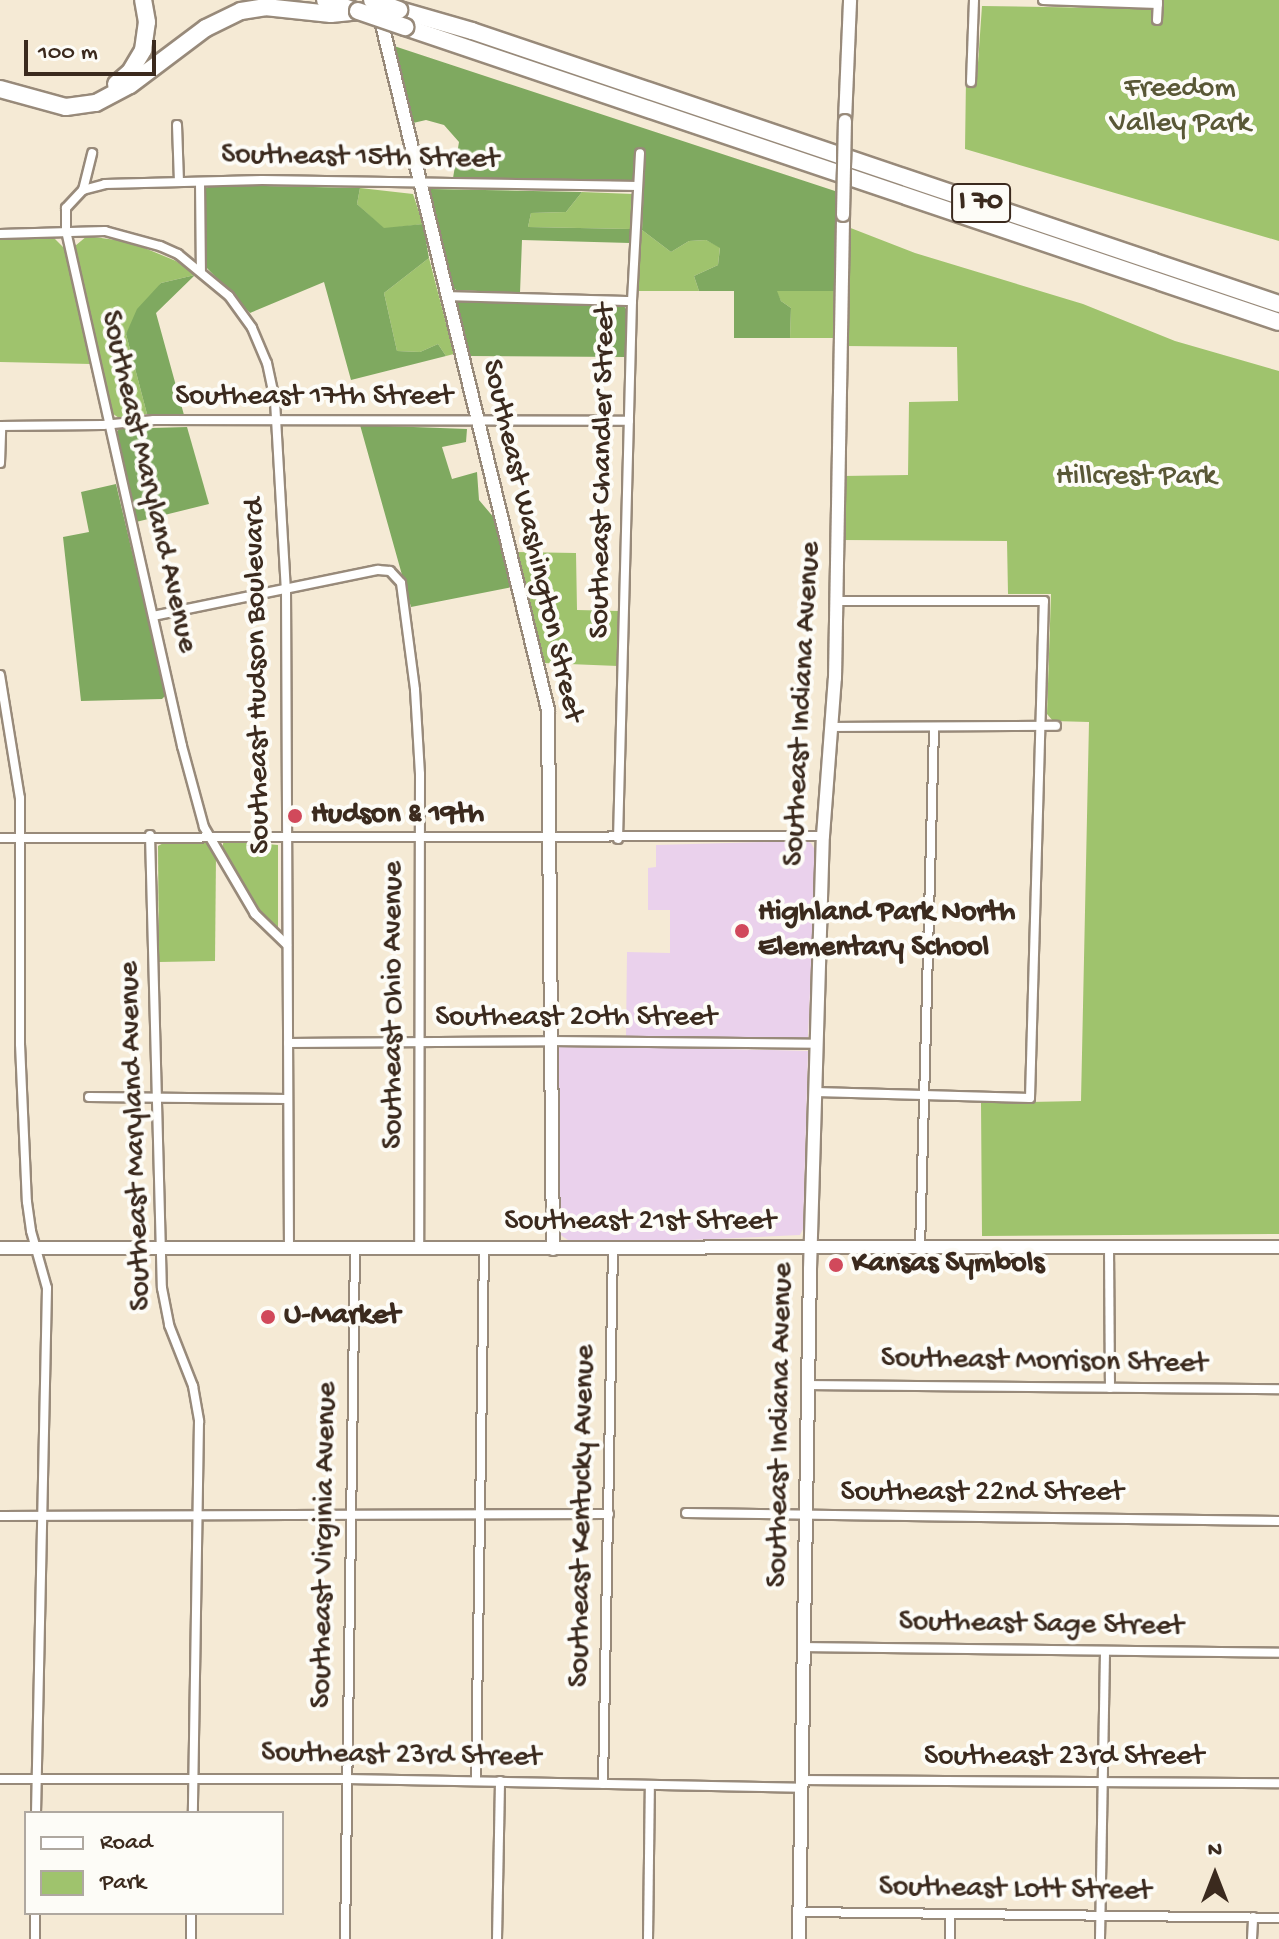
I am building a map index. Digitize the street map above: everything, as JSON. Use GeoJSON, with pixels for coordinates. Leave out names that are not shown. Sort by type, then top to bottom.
{"type":"FeatureCollection","features":[{"type":"Feature","properties":{"kind":"highway"},"geometry":{"type":"LineString","coordinates":[[0,80],[66,98],[102,92],[130,72],[143,50],[147,22],[143,0]]}},
{"type":"Feature","properties":{"kind":"highway","name":"I 70"},"geometry":{"type":"LineString","coordinates":[[325,0],[1279,324]]}},
{"type":"Feature","properties":{"kind":"highway","name":"I 70"},"geometry":{"type":"LineString","coordinates":[[374,0],[402,5],[1279,304]]}},
{"type":"Feature","properties":{"kind":"highway"},"geometry":{"type":"LineString","coordinates":[[0,89],[66,107],[96,103],[130,85],[206,28],[241,11],[265,7],[331,14],[358,11]]}},
{"type":"Feature","properties":{"kind":"street","name":"Southeast Washington Street"},"geometry":{"type":"LineString","coordinates":[[374,0],[548,710],[553,1249]]}},
{"type":"Feature","properties":{"kind":"street","name":"Southeast Indiana Avenue"},"geometry":{"type":"LineString","coordinates":[[799,1939],[811,1249],[823,836],[832,727],[837,601],[850,0]]}},
{"type":"Feature","properties":{"kind":"street"},"geometry":{"type":"LineString","coordinates":[[971,82],[974,0]]}},
{"type":"Feature","properties":{"kind":"street"},"geometry":{"type":"LineString","coordinates":[[1043,0],[1158,2],[1157,20]]}},
{"type":"Feature","properties":{"kind":"street"},"geometry":{"type":"LineString","coordinates":[[177,125],[179,182]]}},
{"type":"Feature","properties":{"kind":"street"},"geometry":{"type":"LineString","coordinates":[[0,234],[66,231],[66,208],[83,190],[92,153]]}},
{"type":"Feature","properties":{"kind":"street","name":"Southeast Chandler Street"},"geometry":{"type":"LineString","coordinates":[[618,839],[632,301],[640,153]]}},
{"type":"Feature","properties":{"kind":"street","name":"Southeast 15th Street"},"geometry":{"type":"LineString","coordinates":[[83,190],[105,184],[179,182],[638,186]]}},
{"type":"Feature","properties":{"kind":"street"},"geometry":{"type":"LineString","coordinates":[[200,182],[201,271]]}},
{"type":"Feature","properties":{"kind":"street","name":"Southeast Hudson Boulevard"},"geometry":{"type":"LineString","coordinates":[[66,231],[105,231],[143,239],[178,254],[229,296],[252,328],[272,381],[286,589],[289,1249]]}},
{"type":"Feature","properties":{"kind":"street","name":"Southeast Maryland Avenue"},"geometry":{"type":"LineString","coordinates":[[66,231],[182,746],[204,827],[255,914],[287,945]]}},
{"type":"Feature","properties":{"kind":"street"},"geometry":{"type":"LineString","coordinates":[[448,296],[632,301]]}},
{"type":"Feature","properties":{"kind":"street","name":"Southeast 17th Street"},"geometry":{"type":"LineString","coordinates":[[1,426],[154,420],[277,423],[629,421]]}},
{"type":"Feature","properties":{"kind":"street"},"geometry":{"type":"LineString","coordinates":[[0,463],[1,426]]}},
{"type":"Feature","properties":{"kind":"street","name":"Southeast Ohio Avenue"},"geometry":{"type":"LineString","coordinates":[[286,589],[378,570],[394,574],[401,583],[415,690],[420,774],[419,1248]]}},
{"type":"Feature","properties":{"kind":"street"},"geometry":{"type":"LineString","coordinates":[[153,616],[286,589]]}},
{"type":"Feature","properties":{"kind":"street"},"geometry":{"type":"LineString","coordinates":[[816,1092],[1030,1098],[1044,601],[837,601]]}},
{"type":"Feature","properties":{"kind":"street"},"geometry":{"type":"LineString","coordinates":[[0,675],[18,776],[22,1091],[27,1202],[47,1288],[36,1811]]}},
{"type":"Feature","properties":{"kind":"street"},"geometry":{"type":"LineString","coordinates":[[832,727],[1056,726]]}},
{"type":"Feature","properties":{"kind":"street"},"geometry":{"type":"LineString","coordinates":[[920,1249],[934,728]]}},
{"type":"Feature","properties":{"kind":"street"},"geometry":{"type":"LineString","coordinates":[[0,838],[150,835],[618,839],[823,836]]}},
{"type":"Feature","properties":{"kind":"street","name":"Southeast Maryland Avenue"},"geometry":{"type":"LineString","coordinates":[[150,835],[160,1248],[166,1316],[197,1402],[193,1811]]}},
{"type":"Feature","properties":{"kind":"street","name":"Southeast 20th Street"},"geometry":{"type":"LineString","coordinates":[[288,1043],[551,1041],[817,1044]]}},
{"type":"Feature","properties":{"kind":"street"},"geometry":{"type":"LineString","coordinates":[[89,1097],[288,1099]]}},
{"type":"Feature","properties":{"kind":"street","name":"Southeast 21st Street"},"geometry":{"type":"LineString","coordinates":[[0,1248],[1279,1247]]}},
{"type":"Feature","properties":{"kind":"street"},"geometry":{"type":"LineString","coordinates":[[476,1781],[484,1248]]}},
{"type":"Feature","properties":{"kind":"street"},"geometry":{"type":"LineString","coordinates":[[1109,1248],[1110,1388]]}},
{"type":"Feature","properties":{"kind":"street","name":"Southeast Virginia Avenue"},"geometry":{"type":"LineString","coordinates":[[345,1939],[355,1249]]}},
{"type":"Feature","properties":{"kind":"street","name":"Southeast Kentucky Avenue"},"geometry":{"type":"LineString","coordinates":[[603,1784],[613,1249]]}},
{"type":"Feature","properties":{"kind":"street","name":"Southeast Morrison Street"},"geometry":{"type":"LineString","coordinates":[[808,1385],[1279,1389]]}},
{"type":"Feature","properties":{"kind":"street","name":"Southeast 22nd Street"},"geometry":{"type":"LineString","coordinates":[[686,1513],[1279,1521]]}},
{"type":"Feature","properties":{"kind":"street"},"geometry":{"type":"LineString","coordinates":[[0,1516],[609,1514]]}},
{"type":"Feature","properties":{"kind":"street","name":"Southeast Sage Street"},"geometry":{"type":"LineString","coordinates":[[803,1647],[1279,1653]]}},
{"type":"Feature","properties":{"kind":"street"},"geometry":{"type":"LineString","coordinates":[[1100,1939],[1105,1651]]}},
{"type":"Feature","properties":{"kind":"street","name":"Southeast 23rd Street"},"geometry":{"type":"LineString","coordinates":[[0,1779],[347,1779],[650,1785],[1279,1783]]}},
{"type":"Feature","properties":{"kind":"street"},"geometry":{"type":"LineString","coordinates":[[497,1939],[500,1781]]}},
{"type":"Feature","properties":{"kind":"street"},"geometry":{"type":"LineString","coordinates":[[648,1939],[650,1785]]}},
{"type":"Feature","properties":{"kind":"street","name":"Southeast Lott Street"},"geometry":{"type":"LineString","coordinates":[[799,1912],[1279,1918]]}},
{"type":"Feature","properties":{"kind":"street"},"geometry":{"type":"LineString","coordinates":[[35,1915],[35,1939]]}},
{"type":"Feature","properties":{"kind":"street"},"geometry":{"type":"LineString","coordinates":[[191,1915],[191,1939]]}},
{"type":"Feature","properties":{"kind":"street"},"geometry":{"type":"LineString","coordinates":[[950,1916],[950,1939]]}},
{"type":"Feature","properties":{"kind":"street"},"geometry":{"type":"LineString","coordinates":[[1252,1939],[1253,1917]]}},
{"type":"Feature","properties":{"kind":"shaded area","name":"Highland Park North Elementary School"},"geometry":{"type":"Polygon","coordinates":[[[811,843],[816,852],[808,1038],[800,1041],[626,1036],[627,952],[670,953],[670,910],[648,910],[648,868],[656,867],[656,845],[811,843]]]}},
{"type":"Feature","properties":{"kind":"shaded area"},"geometry":{"type":"Polygon","coordinates":[[[568,1045],[808,1051],[803,1229],[800,1235],[691,1240],[568,1240],[562,1236],[558,1231],[556,1053],[557,1048],[568,1045]]]}},
{"type":"Feature","properties":{"kind":"green space","name":"Freedom Valley Park"},"geometry":{"type":"Polygon","coordinates":[[[1163,0],[1279,0],[1279,241],[965,149],[966,78],[977,77],[982,6],[1162,9],[1163,0]]]}},
{"type":"Feature","properties":{"kind":"green space"},"geometry":{"type":"Polygon","coordinates":[[[391,45],[835,191],[836,291],[777,291],[781,301],[791,308],[790,338],[734,338],[734,291],[699,291],[694,276],[718,265],[720,248],[706,240],[689,241],[671,252],[642,230],[644,182],[453,178],[459,142],[444,125],[426,120],[413,123],[391,45]]]}},
{"type":"Feature","properties":{"kind":"green space"},"geometry":{"type":"Polygon","coordinates":[[[213,185],[360,188],[357,204],[384,228],[423,224],[429,258],[384,293],[397,351],[420,352],[438,344],[446,356],[351,380],[324,282],[250,313],[205,266],[206,188],[213,185]]]}},
{"type":"Feature","properties":{"kind":"green space"},"geometry":{"type":"Polygon","coordinates":[[[360,188],[413,194],[423,224],[384,229],[357,204],[360,188]]]}},
{"type":"Feature","properties":{"kind":"green space"},"geometry":{"type":"Polygon","coordinates":[[[431,189],[582,192],[566,212],[531,213],[528,227],[630,229],[630,243],[522,240],[520,293],[456,290],[452,286],[428,194],[431,189]]]}},
{"type":"Feature","properties":{"kind":"green space"},"geometry":{"type":"Polygon","coordinates":[[[582,192],[633,194],[630,229],[528,227],[531,213],[566,212],[582,192]]]}},
{"type":"Feature","properties":{"kind":"green space","name":"Hillcrest Park"},"geometry":{"type":"Polygon","coordinates":[[[848,227],[915,253],[1083,304],[1175,341],[1279,371],[1279,1234],[982,1236],[981,1103],[1081,1101],[1089,722],[1053,721],[1047,714],[1051,594],[1008,594],[1007,541],[841,540],[843,476],[908,475],[909,402],[958,401],[957,347],[844,346],[848,227]]]}},
{"type":"Feature","properties":{"kind":"green space"},"geometry":{"type":"Polygon","coordinates":[[[642,230],[671,252],[689,241],[706,240],[720,247],[718,265],[694,276],[699,291],[636,291],[642,230]]]}},
{"type":"Feature","properties":{"kind":"green space"},"geometry":{"type":"Polygon","coordinates":[[[87,236],[130,242],[176,261],[195,275],[161,283],[126,334],[147,414],[119,418],[106,409],[75,246],[87,236]]]}},
{"type":"Feature","properties":{"kind":"green space"},"geometry":{"type":"Polygon","coordinates":[[[53,237],[64,248],[91,364],[0,362],[0,240],[53,237]]]}},
{"type":"Feature","properties":{"kind":"green space"},"geometry":{"type":"Polygon","coordinates":[[[429,258],[454,354],[446,356],[438,344],[420,352],[397,351],[384,293],[429,258]]]}},
{"type":"Feature","properties":{"kind":"green space"},"geometry":{"type":"Polygon","coordinates":[[[195,275],[156,313],[184,415],[147,414],[126,334],[137,309],[161,283],[195,275]]]}},
{"type":"Feature","properties":{"kind":"green space"},"geometry":{"type":"Polygon","coordinates":[[[776,291],[836,291],[836,338],[790,338],[791,308],[781,301],[776,291]]]}},
{"type":"Feature","properties":{"kind":"green space"},"geometry":{"type":"Polygon","coordinates":[[[458,301],[624,306],[628,312],[626,357],[469,356],[456,306],[458,301]]]}},
{"type":"Feature","properties":{"kind":"green space"},"geometry":{"type":"Polygon","coordinates":[[[360,425],[467,429],[466,442],[442,447],[452,479],[477,472],[479,500],[495,519],[512,587],[411,607],[360,425]]]}},
{"type":"Feature","properties":{"kind":"green space"},"geometry":{"type":"Polygon","coordinates":[[[187,427],[209,504],[136,522],[116,433],[119,429],[187,427]]]}},
{"type":"Feature","properties":{"kind":"green space"},"geometry":{"type":"Polygon","coordinates":[[[116,484],[166,695],[162,699],[81,701],[63,537],[89,532],[81,492],[116,484]]]}},
{"type":"Feature","properties":{"kind":"green space"},"geometry":{"type":"Polygon","coordinates":[[[516,552],[576,553],[577,610],[619,611],[618,666],[544,663],[516,552]]]}},
{"type":"Feature","properties":{"kind":"green space"},"geometry":{"type":"Polygon","coordinates":[[[204,840],[216,855],[215,961],[159,962],[158,846],[167,841],[204,840]]]}},
{"type":"Feature","properties":{"kind":"green space"},"geometry":{"type":"Polygon","coordinates":[[[224,840],[278,845],[278,934],[256,907],[222,848],[224,840]]]}},
{"type":"Feature","properties":{"kind":"place","name":"Hudson & 19th"},"geometry":{"type":"Point","coordinates":[295,816]}},
{"type":"Feature","properties":{"kind":"place","name":"Highland Park North Elementary School"},"geometry":{"type":"Point","coordinates":[742,931]}},
{"type":"Feature","properties":{"kind":"place","name":"Kansas Symbols"},"geometry":{"type":"Point","coordinates":[836,1265]}},
{"type":"Feature","properties":{"kind":"place","name":"U-Market"},"geometry":{"type":"Point","coordinates":[268,1317]}}]}
